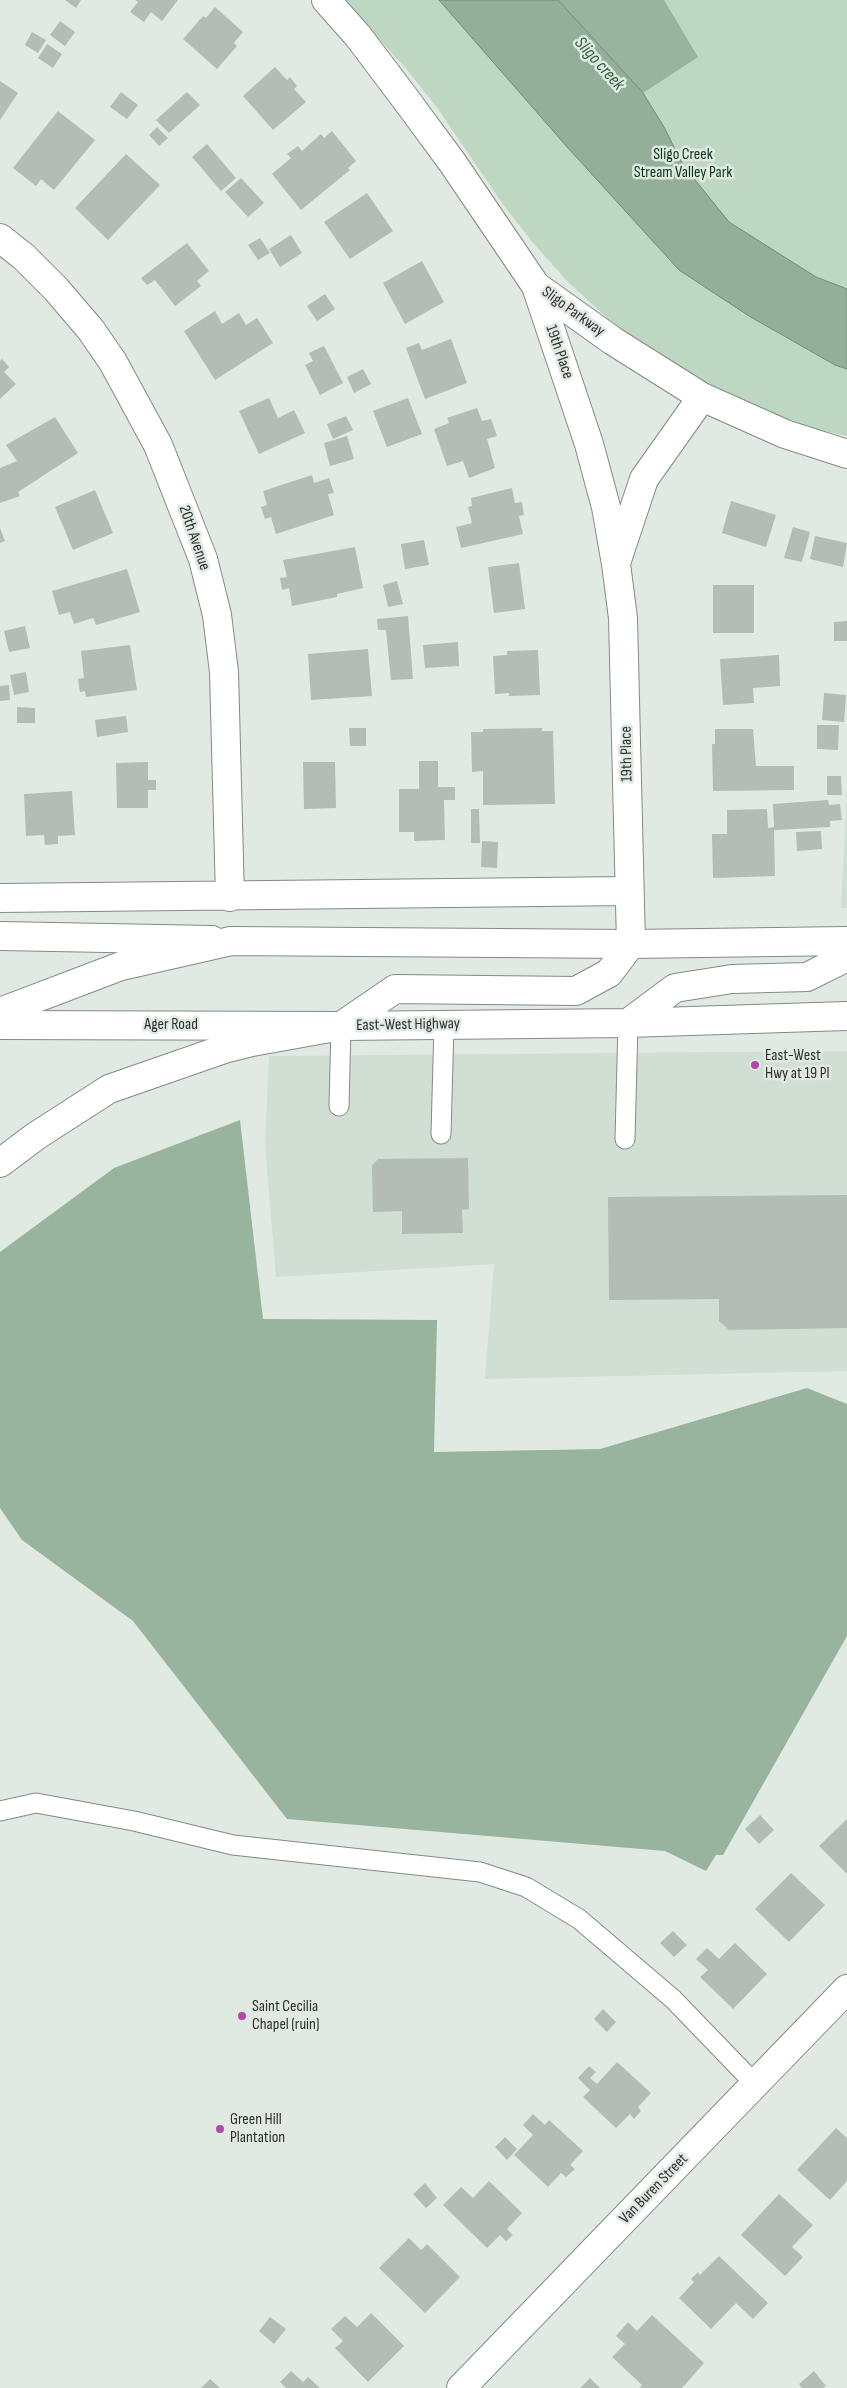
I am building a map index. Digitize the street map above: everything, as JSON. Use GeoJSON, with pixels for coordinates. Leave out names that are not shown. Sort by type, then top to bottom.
{"type":"FeatureCollection","features":[{"type":"Feature","properties":{"kind":"street","name":"Sligo Parkway"},"geometry":{"type":"LineString","coordinates":[[326,0],[358,36],[452,162],[536,286],[613,341],[702,397],[785,434],[847,454]]}},
{"type":"Feature","properties":{"kind":"street","name":"20th Avenue"},"geometry":{"type":"LineString","coordinates":[[0,238],[24,257],[56,289],[91,330],[113,362],[158,445],[203,559],[216,615],[224,672],[230,897]]}},
{"type":"Feature","properties":{"kind":"street","name":"19th Place"},"geometry":{"type":"LineString","coordinates":[[536,286],[589,444],[606,507],[616,564],[623,618],[631,944]]}},
{"type":"Feature","properties":{"kind":"street","name":"19th Place"},"geometry":{"type":"LineString","coordinates":[[616,564],[644,479],[702,397]]}},
{"type":"Feature","properties":{"kind":"street"},"geometry":{"type":"LineString","coordinates":[[0,898],[230,897],[629,891]]}},
{"type":"Feature","properties":{"kind":"street"},"geometry":{"type":"LineString","coordinates":[[0,936],[231,941],[631,944],[847,941]]}},
{"type":"Feature","properties":{"kind":"street"},"geometry":{"type":"LineString","coordinates":[[0,1012],[121,966],[231,941]]}},
{"type":"Feature","properties":{"kind":"street"},"geometry":{"type":"LineString","coordinates":[[341,1026],[396,989],[576,991],[608,973],[631,944]]}},
{"type":"Feature","properties":{"kind":"street"},"geometry":{"type":"LineString","coordinates":[[628,1023],[675,988],[732,979],[807,977],[847,957]]}},
{"type":"Feature","properties":{"kind":"street","name":"East-West Highway"},"geometry":{"type":"LineString","coordinates":[[0,1163],[36,1136],[109,1089],[224,1049],[341,1026],[628,1023],[847,1016]]}},
{"type":"Feature","properties":{"kind":"street","name":"Ager Road"},"geometry":{"type":"LineString","coordinates":[[0,1024],[341,1026]]}},
{"type":"Feature","properties":{"kind":"street","name":"Van Buren Street"},"geometry":{"type":"LineString","coordinates":[[461,2388],[847,1989]]}},
{"type":"Feature","properties":{"kind":"lane"},"geometry":{"type":"LineString","coordinates":[[625,1139],[628,1023]]}},
{"type":"Feature","properties":{"kind":"lane"},"geometry":{"type":"LineString","coordinates":[[441,1134],[444,1025]]}},
{"type":"Feature","properties":{"kind":"lane"},"geometry":{"type":"LineString","coordinates":[[339,1106],[341,1026]]}},
{"type":"Feature","properties":{"kind":"lane"},"geometry":{"type":"LineString","coordinates":[[0,1811],[36,1803],[134,1821],[234,1846],[480,1872],[526,1887],[579,1919],[673,1999],[754,2084]]}},
{"type":"Feature","properties":{"kind":"shaded area"},"geometry":{"type":"Polygon","coordinates":[[[558,0],[664,0],[698,57],[643,93],[558,0]]]}},
{"type":"Feature","properties":{"kind":"shaded area"},"geometry":{"type":"Polygon","coordinates":[[[847,791],[847,908],[841,908],[847,791]]]}},
{"type":"Feature","properties":{"kind":"shaded area"},"geometry":{"type":"Polygon","coordinates":[[[847,1051],[847,1371],[485,1379],[494,1264],[276,1277],[265,1145],[269,1056],[847,1051]]]}},
{"type":"Feature","properties":{"kind":"shaded area"},"geometry":{"type":"Polygon","coordinates":[[[240,1120],[263,1319],[437,1320],[434,1452],[600,1449],[807,1388],[847,1404],[847,1636],[723,1855],[716,1855],[706,1871],[665,1851],[287,1819],[133,1621],[22,1540],[0,1508],[0,1252],[114,1168],[240,1120]]]}},
{"type":"Feature","properties":{"kind":"green space","name":"Sligo Creek Stream Valley Park"},"geometry":{"type":"Polygon","coordinates":[[[343,0],[847,0],[847,436],[810,428],[743,402],[706,385],[637,341],[605,316],[568,282],[534,244],[502,203],[438,109],[403,65],[343,0]]]}},
{"type":"Feature","properties":{"kind":"water","name":"Sligo creek"},"geometry":{"type":"Polygon","coordinates":[[[439,0],[558,0],[643,93],[664,127],[683,165],[729,222],[816,277],[847,289],[847,369],[835,365],[749,316],[679,270],[568,148],[439,0]]]}},
{"type":"Feature","properties":{"kind":"building"},"geometry":{"type":"Polygon","coordinates":[[[65,0],[81,0],[76,8],[65,0]]]}},
{"type":"Feature","properties":{"kind":"building"},"geometry":{"type":"Polygon","coordinates":[[[135,0],[178,0],[162,21],[151,12],[144,22],[130,12],[138,2],[135,0]]]}},
{"type":"Feature","properties":{"kind":"building"},"geometry":{"type":"Polygon","coordinates":[[[215,7],[243,32],[234,43],[237,46],[217,69],[183,39],[203,16],[206,18],[215,7]]]}},
{"type":"Feature","properties":{"kind":"building"},"geometry":{"type":"Polygon","coordinates":[[[60,21],[75,32],[65,46],[50,35],[60,21]]]}},
{"type":"Feature","properties":{"kind":"building"},"geometry":{"type":"Polygon","coordinates":[[[32,32],[46,40],[38,53],[25,45],[32,32]]]}},
{"type":"Feature","properties":{"kind":"building"},"geometry":{"type":"Polygon","coordinates":[[[47,44],[62,54],[53,68],[38,58],[47,44]]]}},
{"type":"Feature","properties":{"kind":"building"},"geometry":{"type":"Polygon","coordinates":[[[275,67],[287,80],[290,77],[297,86],[294,89],[306,102],[273,130],[243,96],[275,67]]]}},
{"type":"Feature","properties":{"kind":"building"},"geometry":{"type":"Polygon","coordinates":[[[0,81],[18,93],[0,120],[0,81]]]}},
{"type":"Feature","properties":{"kind":"building"},"geometry":{"type":"Polygon","coordinates":[[[121,92],[138,105],[127,119],[110,107],[121,92]]]}},
{"type":"Feature","properties":{"kind":"building"},"geometry":{"type":"Polygon","coordinates":[[[187,92],[200,105],[169,133],[156,120],[187,92]]]}},
{"type":"Feature","properties":{"kind":"building"},"geometry":{"type":"Polygon","coordinates":[[[58,111],[95,140],[54,190],[41,179],[36,186],[13,168],[58,111]]]}},
{"type":"Feature","properties":{"kind":"building"},"geometry":{"type":"Polygon","coordinates":[[[157,127],[168,138],[159,146],[149,135],[157,127]]]}},
{"type":"Feature","properties":{"kind":"building"},"geometry":{"type":"Polygon","coordinates":[[[332,131],[356,161],[348,168],[350,170],[301,210],[272,174],[291,158],[287,154],[298,146],[302,151],[321,134],[324,138],[332,131]]]}},
{"type":"Feature","properties":{"kind":"building"},"geometry":{"type":"Polygon","coordinates":[[[207,144],[236,178],[221,191],[192,157],[207,144]]]}},
{"type":"Feature","properties":{"kind":"building"},"geometry":{"type":"Polygon","coordinates":[[[126,154],[160,185],[108,240],[75,208],[126,154]]]}},
{"type":"Feature","properties":{"kind":"building"},"geometry":{"type":"Polygon","coordinates":[[[241,178],[264,203],[248,217],[225,192],[241,178]]]}},
{"type":"Feature","properties":{"kind":"building"},"geometry":{"type":"Polygon","coordinates":[[[367,193],[393,231],[350,259],[324,222],[367,193]]]}},
{"type":"Feature","properties":{"kind":"building"},"geometry":{"type":"Polygon","coordinates":[[[291,235],[302,253],[280,267],[269,249],[291,235]]]}},
{"type":"Feature","properties":{"kind":"building"},"geometry":{"type":"Polygon","coordinates":[[[260,238],[270,253],[258,260],[248,245],[260,238]]]}},
{"type":"Feature","properties":{"kind":"building"},"geometry":{"type":"Polygon","coordinates":[[[187,243],[209,271],[197,281],[201,286],[175,306],[155,280],[147,285],[141,278],[187,243]]]}},
{"type":"Feature","properties":{"kind":"building"},"geometry":{"type":"Polygon","coordinates":[[[422,261],[444,302],[405,324],[383,283],[422,261]]]}},
{"type":"Feature","properties":{"kind":"building"},"geometry":{"type":"Polygon","coordinates":[[[325,294],[335,309],[317,321],[307,306],[325,294]]]}},
{"type":"Feature","properties":{"kind":"building"},"geometry":{"type":"Polygon","coordinates":[[[215,311],[222,324],[239,313],[246,325],[257,318],[273,343],[215,380],[184,331],[215,311]]]}},
{"type":"Feature","properties":{"kind":"building"},"geometry":{"type":"Polygon","coordinates":[[[451,339],[467,383],[425,399],[406,348],[419,343],[422,350],[451,339]]]}},
{"type":"Feature","properties":{"kind":"building"},"geometry":{"type":"Polygon","coordinates":[[[324,346],[343,383],[320,395],[305,365],[313,361],[309,353],[324,346]]]}},
{"type":"Feature","properties":{"kind":"building"},"geometry":{"type":"Polygon","coordinates":[[[2,359],[9,367],[4,372],[16,384],[0,399],[0,361],[2,359]]]}},
{"type":"Feature","properties":{"kind":"building"},"geometry":{"type":"Polygon","coordinates":[[[363,369],[371,384],[354,393],[347,377],[363,369]]]}},
{"type":"Feature","properties":{"kind":"building"},"geometry":{"type":"Polygon","coordinates":[[[269,398],[278,418],[294,410],[305,433],[259,454],[239,411],[269,398]]]}},
{"type":"Feature","properties":{"kind":"building"},"geometry":{"type":"Polygon","coordinates":[[[408,398],[422,434],[387,447],[373,411],[408,398]]]}},
{"type":"Feature","properties":{"kind":"building"},"geometry":{"type":"Polygon","coordinates":[[[477,408],[482,421],[491,419],[497,436],[487,439],[495,468],[469,478],[463,461],[447,466],[434,429],[449,423],[447,418],[477,408]]]}},
{"type":"Feature","properties":{"kind":"building"},"geometry":{"type":"Polygon","coordinates":[[[346,416],[353,430],[333,439],[327,424],[346,416]]]}},
{"type":"Feature","properties":{"kind":"building"},"geometry":{"type":"Polygon","coordinates":[[[55,417],[78,453],[18,492],[20,496],[0,503],[0,468],[17,461],[6,445],[55,417]]]}},
{"type":"Feature","properties":{"kind":"building"},"geometry":{"type":"Polygon","coordinates":[[[347,436],[354,459],[330,466],[324,443],[347,436]]]}},
{"type":"Feature","properties":{"kind":"building"},"geometry":{"type":"Polygon","coordinates":[[[312,475],[314,483],[329,478],[334,493],[328,494],[334,515],[276,534],[271,517],[265,519],[261,507],[267,505],[263,491],[312,475]]]}},
{"type":"Feature","properties":{"kind":"building"},"geometry":{"type":"Polygon","coordinates":[[[512,488],[515,503],[522,502],[524,515],[519,516],[523,534],[461,548],[456,527],[472,523],[468,507],[472,506],[471,498],[512,488]]]}},
{"type":"Feature","properties":{"kind":"building"},"geometry":{"type":"Polygon","coordinates":[[[95,490],[113,533],[73,550],[55,507],[95,490]]]}},
{"type":"Feature","properties":{"kind":"building"},"geometry":{"type":"Polygon","coordinates":[[[731,501],[776,515],[766,547],[722,533],[731,501]]]}},
{"type":"Feature","properties":{"kind":"building"},"geometry":{"type":"Polygon","coordinates":[[[793,527],[810,532],[802,562],[784,558],[793,527]]]}},
{"type":"Feature","properties":{"kind":"building"},"geometry":{"type":"Polygon","coordinates":[[[0,528],[5,541],[0,543],[0,528]]]}},
{"type":"Feature","properties":{"kind":"building"},"geometry":{"type":"Polygon","coordinates":[[[815,536],[847,543],[843,567],[810,559],[815,536]]]}},
{"type":"Feature","properties":{"kind":"building"},"geometry":{"type":"Polygon","coordinates":[[[424,540],[429,565],[405,569],[401,544],[424,540]]]}},
{"type":"Feature","properties":{"kind":"building"},"geometry":{"type":"Polygon","coordinates":[[[355,547],[363,588],[337,594],[337,597],[292,606],[289,588],[282,590],[280,578],[287,577],[283,560],[355,547]]]}},
{"type":"Feature","properties":{"kind":"building"},"geometry":{"type":"Polygon","coordinates":[[[519,563],[525,609],[494,613],[488,567],[519,563]]]}},
{"type":"Feature","properties":{"kind":"building"},"geometry":{"type":"Polygon","coordinates":[[[127,569],[140,612],[96,625],[93,618],[74,624],[70,612],[59,615],[52,591],[127,569]]]}},
{"type":"Feature","properties":{"kind":"building"},"geometry":{"type":"Polygon","coordinates":[[[397,581],[403,604],[388,607],[383,585],[397,581]]]}},
{"type":"Feature","properties":{"kind":"building"},"geometry":{"type":"Polygon","coordinates":[[[713,585],[754,585],[754,633],[713,633],[713,585]]]}},
{"type":"Feature","properties":{"kind":"building"},"geometry":{"type":"Polygon","coordinates":[[[408,616],[413,679],[391,680],[386,630],[378,630],[377,619],[408,616]]]}},
{"type":"Feature","properties":{"kind":"building"},"geometry":{"type":"Polygon","coordinates":[[[847,621],[847,641],[834,641],[834,622],[847,621]]]}},
{"type":"Feature","properties":{"kind":"building"},"geometry":{"type":"Polygon","coordinates":[[[25,626],[30,648],[9,652],[4,631],[25,626]]]}},
{"type":"Feature","properties":{"kind":"building"},"geometry":{"type":"Polygon","coordinates":[[[458,642],[459,666],[425,668],[423,645],[458,642]]]}},
{"type":"Feature","properties":{"kind":"building"},"geometry":{"type":"Polygon","coordinates":[[[130,645],[137,690],[86,697],[85,691],[80,692],[78,679],[84,678],[81,651],[130,645]]]}},
{"type":"Feature","properties":{"kind":"building"},"geometry":{"type":"Polygon","coordinates":[[[368,649],[372,696],[311,700],[308,654],[368,649]]]}},
{"type":"Feature","properties":{"kind":"building"},"geometry":{"type":"Polygon","coordinates":[[[538,650],[540,695],[509,696],[509,693],[495,694],[493,656],[507,655],[507,651],[538,650]]]}},
{"type":"Feature","properties":{"kind":"building"},"geometry":{"type":"Polygon","coordinates":[[[779,655],[780,686],[753,688],[754,703],[723,705],[720,659],[779,655]]]}},
{"type":"Feature","properties":{"kind":"building"},"geometry":{"type":"Polygon","coordinates":[[[26,672],[29,692],[14,695],[10,675],[26,672]]]}},
{"type":"Feature","properties":{"kind":"building"},"geometry":{"type":"Polygon","coordinates":[[[9,685],[10,700],[0,701],[0,686],[9,685]]]}},
{"type":"Feature","properties":{"kind":"building"},"geometry":{"type":"Polygon","coordinates":[[[824,693],[846,695],[844,722],[822,720],[824,693]]]}},
{"type":"Feature","properties":{"kind":"building"},"geometry":{"type":"Polygon","coordinates":[[[17,707],[35,708],[35,723],[17,723],[17,707]]]}},
{"type":"Feature","properties":{"kind":"building"},"geometry":{"type":"Polygon","coordinates":[[[126,716],[128,732],[97,737],[95,720],[126,716]]]}},
{"type":"Feature","properties":{"kind":"building"},"geometry":{"type":"Polygon","coordinates":[[[817,725],[839,725],[838,750],[817,749],[817,725]]]}},
{"type":"Feature","properties":{"kind":"building"},"geometry":{"type":"Polygon","coordinates":[[[349,728],[366,728],[366,746],[350,746],[349,728]]]}},
{"type":"Feature","properties":{"kind":"building"},"geometry":{"type":"Polygon","coordinates":[[[542,728],[542,731],[553,731],[555,804],[483,805],[483,771],[472,772],[471,732],[483,732],[483,729],[542,728]]]}},
{"type":"Feature","properties":{"kind":"building"},"geometry":{"type":"Polygon","coordinates":[[[715,729],[753,729],[756,766],[794,766],[794,790],[713,791],[712,744],[715,744],[715,729]]]}},
{"type":"Feature","properties":{"kind":"building"},"geometry":{"type":"Polygon","coordinates":[[[419,761],[438,761],[438,787],[455,787],[455,800],[444,800],[445,840],[414,841],[414,832],[399,832],[399,789],[419,789],[419,761]]]}},
{"type":"Feature","properties":{"kind":"building"},"geometry":{"type":"Polygon","coordinates":[[[148,762],[148,780],[156,780],[156,790],[148,790],[148,808],[117,808],[116,763],[148,762]]]}},
{"type":"Feature","properties":{"kind":"building"},"geometry":{"type":"Polygon","coordinates":[[[303,762],[335,762],[336,808],[304,809],[303,762]]]}},
{"type":"Feature","properties":{"kind":"building"},"geometry":{"type":"Polygon","coordinates":[[[827,776],[841,776],[842,795],[827,795],[827,776]]]}},
{"type":"Feature","properties":{"kind":"building"},"geometry":{"type":"Polygon","coordinates":[[[72,791],[75,835],[58,836],[58,844],[45,845],[44,835],[26,836],[24,794],[72,791]]]}},
{"type":"Feature","properties":{"kind":"building"},"geometry":{"type":"Polygon","coordinates":[[[828,800],[829,805],[840,804],[842,820],[830,821],[830,827],[774,830],[775,876],[713,878],[712,834],[727,834],[727,810],[767,809],[768,828],[774,827],[773,804],[828,800]]]}},
{"type":"Feature","properties":{"kind":"building"},"geometry":{"type":"Polygon","coordinates":[[[471,809],[479,809],[480,843],[471,843],[471,809]]]}},
{"type":"Feature","properties":{"kind":"building"},"geometry":{"type":"Polygon","coordinates":[[[821,831],[822,849],[797,851],[796,832],[821,831]]]}},
{"type":"Feature","properties":{"kind":"building"},"geometry":{"type":"Polygon","coordinates":[[[482,841],[498,842],[497,868],[481,867],[482,841]]]}},
{"type":"Feature","properties":{"kind":"building"},"geometry":{"type":"Polygon","coordinates":[[[468,1158],[469,1209],[462,1210],[463,1233],[402,1234],[402,1211],[373,1212],[372,1166],[378,1159],[468,1158]]]}},
{"type":"Feature","properties":{"kind":"building"},"geometry":{"type":"Polygon","coordinates":[[[847,1195],[847,1328],[729,1330],[719,1321],[719,1299],[609,1300],[608,1197],[847,1195]]]}},
{"type":"Feature","properties":{"kind":"building"},"geometry":{"type":"Polygon","coordinates":[[[760,1815],[774,1830],[759,1844],[745,1829],[760,1815]]]}},
{"type":"Feature","properties":{"kind":"building"},"geometry":{"type":"Polygon","coordinates":[[[847,1819],[847,1874],[819,1846],[847,1819]]]}},
{"type":"Feature","properties":{"kind":"building"},"geometry":{"type":"Polygon","coordinates":[[[791,1873],[825,1905],[789,1942],[755,1909],[791,1873]]]}},
{"type":"Feature","properties":{"kind":"building"},"geometry":{"type":"Polygon","coordinates":[[[673,1931],[687,1945],[674,1957],[660,1943],[673,1931]]]}},
{"type":"Feature","properties":{"kind":"building"},"geometry":{"type":"Polygon","coordinates":[[[735,1943],[767,1974],[733,2009],[700,1977],[708,1970],[696,1959],[707,1948],[719,1959],[735,1943]]]}},
{"type":"Feature","properties":{"kind":"building"},"geometry":{"type":"Polygon","coordinates":[[[603,2009],[616,2022],[607,2032],[594,2019],[603,2009]]]}},
{"type":"Feature","properties":{"kind":"building"},"geometry":{"type":"Polygon","coordinates":[[[617,2062],[651,2093],[638,2107],[641,2111],[634,2119],[630,2114],[616,2128],[583,2097],[590,2090],[578,2078],[589,2066],[596,2072],[590,2078],[597,2084],[617,2062]]]}},
{"type":"Feature","properties":{"kind":"building"},"geometry":{"type":"Polygon","coordinates":[[[533,2114],[545,2125],[549,2120],[583,2151],[570,2165],[575,2169],[566,2177],[561,2173],[548,2187],[514,2155],[533,2135],[523,2125],[533,2114]]]}},
{"type":"Feature","properties":{"kind":"building"},"geometry":{"type":"Polygon","coordinates":[[[836,2128],[847,2138],[847,2181],[830,2200],[797,2170],[836,2128]]]}},
{"type":"Feature","properties":{"kind":"building"},"geometry":{"type":"Polygon","coordinates":[[[505,2137],[517,2149],[507,2160],[495,2147],[505,2137]]]}},
{"type":"Feature","properties":{"kind":"building"},"geometry":{"type":"Polygon","coordinates":[[[489,2181],[522,2213],[507,2229],[513,2235],[506,2241],[500,2235],[487,2248],[443,2205],[461,2187],[473,2198],[489,2181]]]}},
{"type":"Feature","properties":{"kind":"building"},"geometry":{"type":"Polygon","coordinates":[[[425,2183],[437,2198],[426,2208],[413,2194],[425,2183]]]}},
{"type":"Feature","properties":{"kind":"building"},"geometry":{"type":"Polygon","coordinates":[[[779,2194],[813,2225],[792,2247],[803,2257],[785,2276],[741,2235],[779,2194]]]}},
{"type":"Feature","properties":{"kind":"building"},"geometry":{"type":"Polygon","coordinates":[[[409,2238],[421,2250],[427,2244],[460,2277],[425,2313],[379,2268],[409,2238]]]}},
{"type":"Feature","properties":{"kind":"building"},"geometry":{"type":"Polygon","coordinates":[[[719,2256],[768,2303],[753,2319],[736,2303],[711,2329],[679,2298],[694,2282],[691,2279],[698,2272],[700,2275],[719,2256]]]}},
{"type":"Feature","properties":{"kind":"building"},"geometry":{"type":"Polygon","coordinates":[[[371,2313],[404,2346],[368,2382],[335,2348],[343,2341],[331,2329],[345,2316],[357,2327],[371,2313]]]}},
{"type":"Feature","properties":{"kind":"building"},"geometry":{"type":"Polygon","coordinates":[[[652,2315],[704,2363],[682,2388],[639,2388],[642,2385],[612,2357],[625,2344],[616,2336],[628,2322],[637,2331],[652,2315]]]}},
{"type":"Feature","properties":{"kind":"building"},"geometry":{"type":"Polygon","coordinates":[[[270,2317],[286,2329],[274,2344],[259,2331],[270,2317]]]}},
{"type":"Feature","properties":{"kind":"building"},"geometry":{"type":"Polygon","coordinates":[[[291,2371],[303,2382],[308,2377],[320,2388],[286,2388],[280,2382],[291,2371]]]}},
{"type":"Feature","properties":{"kind":"building"},"geometry":{"type":"Polygon","coordinates":[[[814,2371],[826,2386],[823,2388],[802,2388],[799,2384],[814,2371]]]}},
{"type":"Feature","properties":{"kind":"building"},"geometry":{"type":"Polygon","coordinates":[[[590,2378],[600,2388],[580,2388],[590,2378]]]}},
{"type":"Feature","properties":{"kind":"building"},"geometry":{"type":"Polygon","coordinates":[[[210,2379],[220,2388],[201,2388],[210,2379]]]}},
{"type":"Feature","properties":{"kind":"place","name":"East-West Hwy at 19 Pl"},"geometry":{"type":"Point","coordinates":[755,1065]}},
{"type":"Feature","properties":{"kind":"place","name":"Saint Cecilia Chapel (ruin)"},"geometry":{"type":"Point","coordinates":[242,2016]}},
{"type":"Feature","properties":{"kind":"place","name":"Green Hill Plantation"},"geometry":{"type":"Point","coordinates":[220,2129]}}]}
